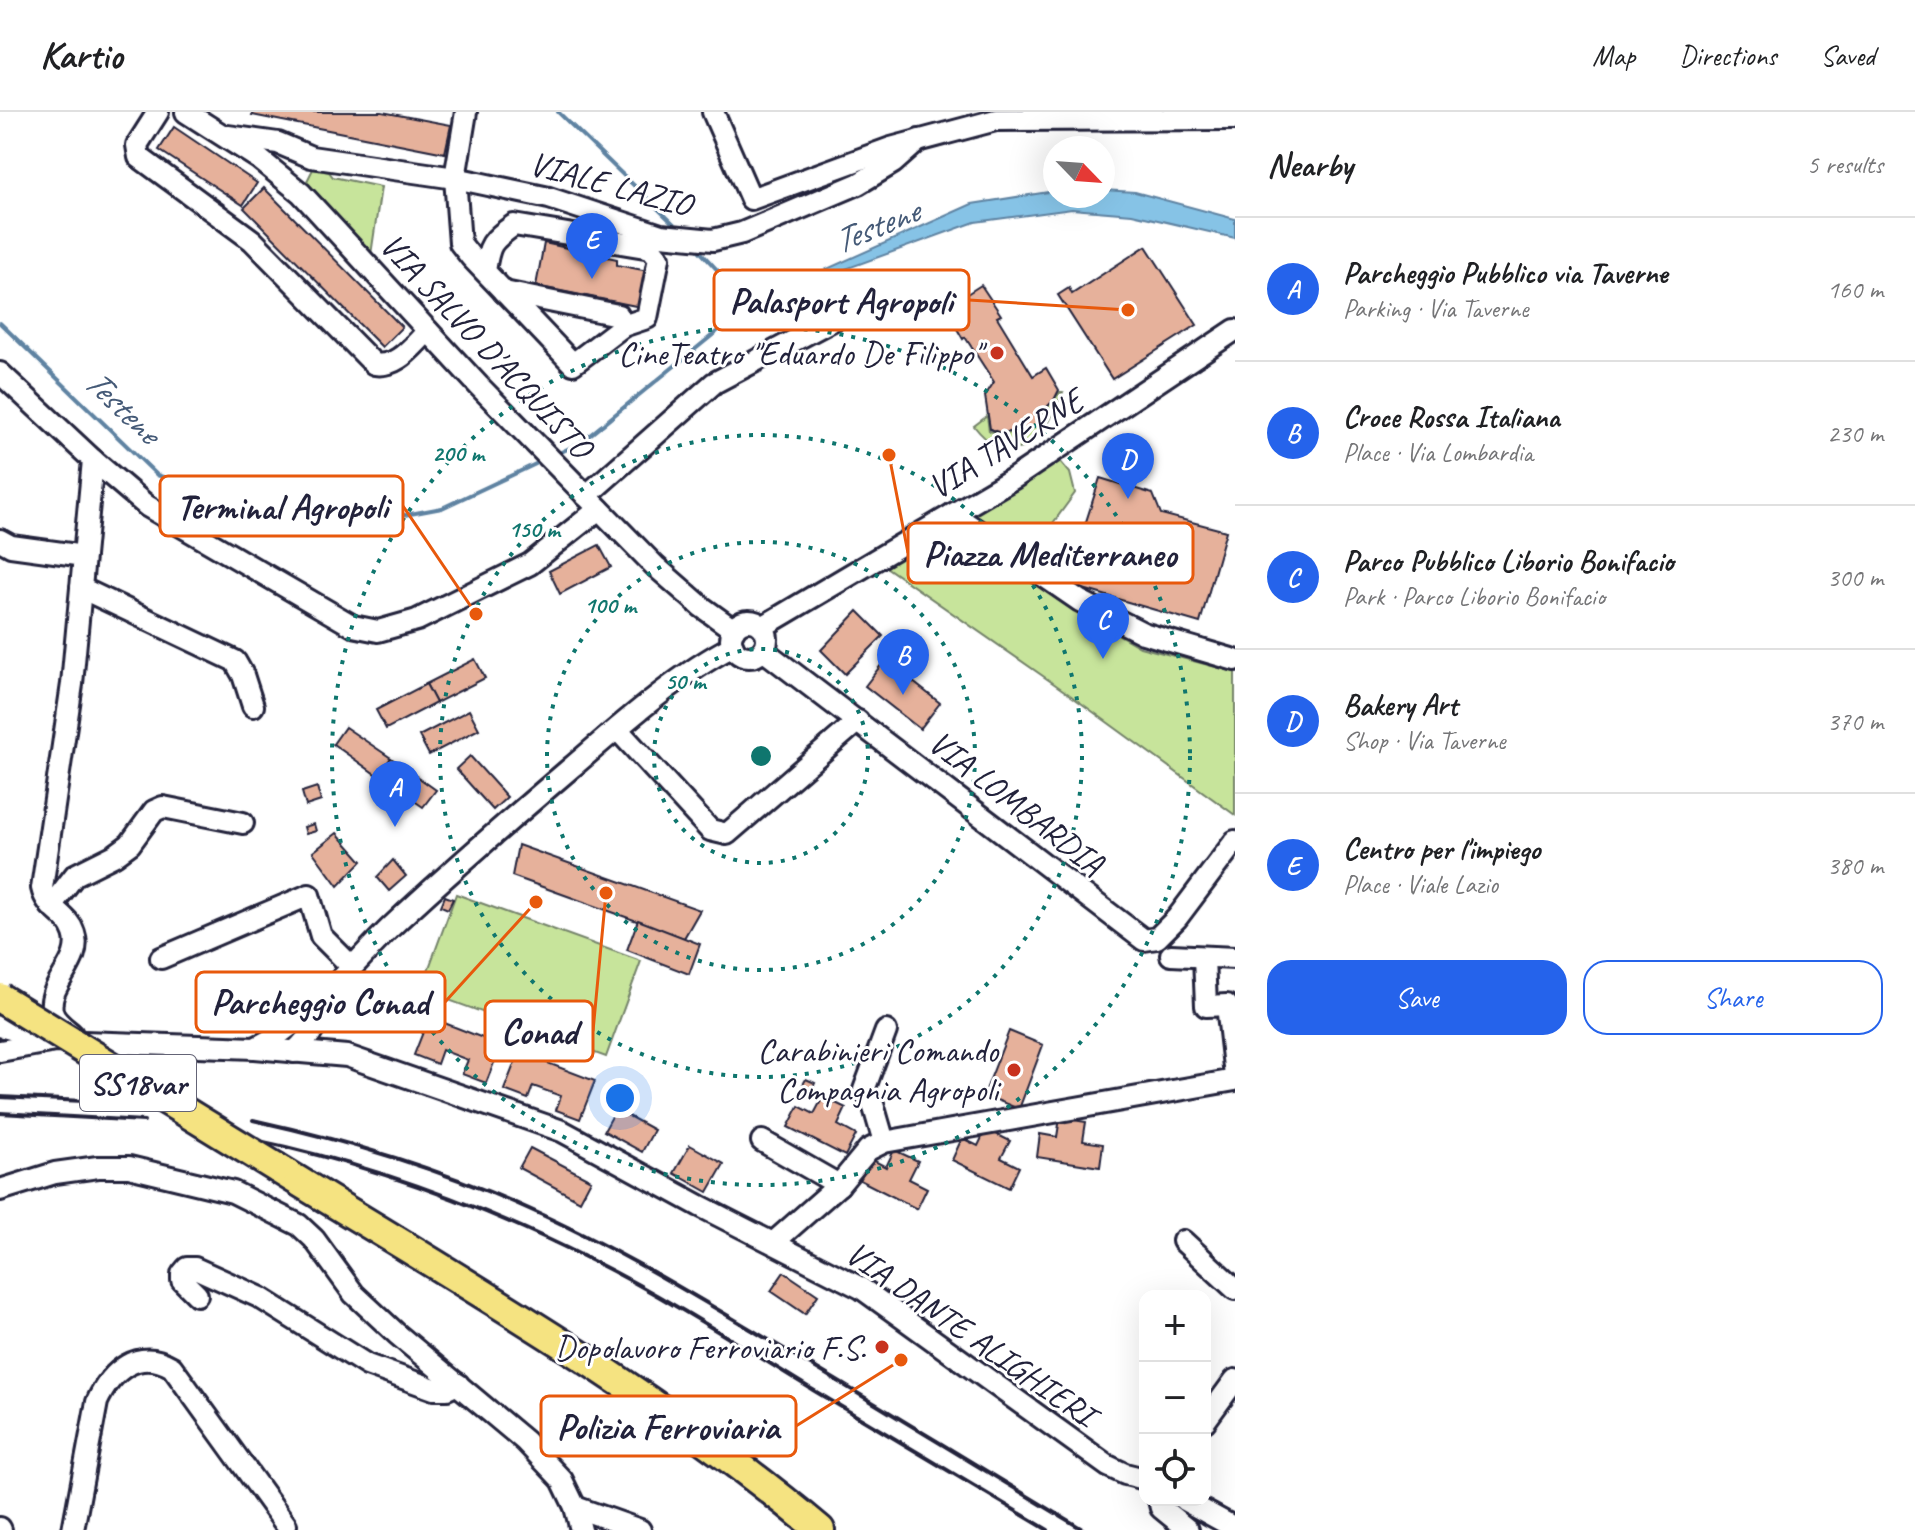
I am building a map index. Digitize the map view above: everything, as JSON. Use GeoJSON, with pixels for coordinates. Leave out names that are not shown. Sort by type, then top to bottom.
{"type":"FeatureCollection","features":[{"type":"Feature","properties":{"kind":"highway","name":"SS18var"},"geometry":{"type":"LineString","coordinates":[[0,998],[515,1314],[743,1469],[820,1530]]}},
{"type":"Feature","properties":{"kind":"street"},"geometry":{"type":"LineString","coordinates":[[158,112],[137,145],[139,157],[252,240],[374,364],[385,366],[394,363],[428,331]]}},
{"type":"Feature","properties":{"kind":"street","name":"VIA SALVO D'ACQUISTO"},"geometry":{"type":"LineString","coordinates":[[186,112],[258,158],[301,193],[589,499],[733,638]]}},
{"type":"Feature","properties":{"kind":"street"},"geometry":{"type":"LineString","coordinates":[[466,112],[455,178],[460,243],[485,271],[504,292],[573,364],[623,326],[647,318],[659,258],[651,248],[514,225],[494,239],[488,250],[485,271]]}},
{"type":"Feature","properties":{"kind":"street","name":"VIALE LAZIO"},"geometry":{"type":"LineString","coordinates":[[713,112],[751,199],[891,148],[996,120],[1032,116],[1235,119]]}},
{"type":"Feature","properties":{"kind":"street","name":"VIALE LAZIO"},"geometry":{"type":"LineString","coordinates":[[224,135],[278,143],[302,153],[455,178],[549,198],[661,235],[713,240],[742,233],[858,184],[893,163],[919,140]]}},
{"type":"Feature","properties":{"kind":"street"},"geometry":{"type":"LineString","coordinates":[[275,172],[302,153]]}},
{"type":"Feature","properties":{"kind":"street"},"geometry":{"type":"LineString","coordinates":[[301,193],[302,153]]}},
{"type":"Feature","properties":{"kind":"street","name":"VIALE LAZIO"},"geometry":{"type":"LineString","coordinates":[[258,158],[302,153]]}},
{"type":"Feature","properties":{"kind":"street"},"geometry":{"type":"LineString","coordinates":[[458,233],[494,239]]}},
{"type":"Feature","properties":{"kind":"street"},"geometry":{"type":"LineString","coordinates":[[504,292],[618,315],[623,326]]}},
{"type":"Feature","properties":{"kind":"street"},"geometry":{"type":"LineString","coordinates":[[0,373],[147,506],[353,626],[378,631],[417,620],[530,564],[589,499],[714,383],[865,303]]}},
{"type":"Feature","properties":{"kind":"street","name":"VIA TAVERNE"},"geometry":{"type":"LineString","coordinates":[[762,627],[953,514],[1234,333]]}},
{"type":"Feature","properties":{"kind":"street"},"geometry":{"type":"LineString","coordinates":[[81,1042],[56,1020],[51,1010],[57,989],[77,947],[74,932],[63,916],[45,901],[42,888],[72,684],[93,460]]}},
{"type":"Feature","properties":{"kind":"street"},"geometry":{"type":"LineString","coordinates":[[953,514],[1080,601],[1143,633],[1235,660]]}},
{"type":"Feature","properties":{"kind":"street"},"geometry":{"type":"LineString","coordinates":[[0,540],[11,546],[84,556]]}},
{"type":"Feature","properties":{"kind":"street"},"geometry":{"type":"LineString","coordinates":[[81,588],[235,661],[253,706]]}},
{"type":"Feature","properties":{"kind":"street"},"geometry":{"type":"LineString","coordinates":[[255,1048],[312,1016],[351,966],[452,870],[617,729],[712,657],[747,622],[762,627],[767,641],[763,650],[755,656],[744,656],[733,638]]}},
{"type":"Feature","properties":{"kind":"street","name":"VIA LOMBARDIA"},"geometry":{"type":"LineString","coordinates":[[763,650],[1144,940],[1157,938],[1177,918],[1235,841]]}},
{"type":"Feature","properties":{"kind":"street"},"geometry":{"type":"LineString","coordinates":[[617,729],[710,830],[727,834],[858,721]]}},
{"type":"Feature","properties":{"kind":"street"},"geometry":{"type":"LineString","coordinates":[[51,906],[75,875],[130,844],[154,811],[163,807],[243,823]]}},
{"type":"Feature","properties":{"kind":"street"},"geometry":{"type":"LineString","coordinates":[[161,958],[309,895],[321,936],[351,966]]}},
{"type":"Feature","properties":{"kind":"street"},"geometry":{"type":"LineString","coordinates":[[1171,955],[1235,958]]}},
{"type":"Feature","properties":{"kind":"street"},"geometry":{"type":"LineString","coordinates":[[773,1243],[839,1185],[868,1150],[884,1142],[1235,1078],[1227,1005],[1206,1006],[1204,957]]}},
{"type":"Feature","properties":{"kind":"street"},"geometry":{"type":"LineString","coordinates":[[294,1052],[309,1039],[312,1016]]}},
{"type":"Feature","properties":{"kind":"street"},"geometry":{"type":"LineString","coordinates":[[312,1016],[321,1030],[347,1056]]}},
{"type":"Feature","properties":{"kind":"street"},"geometry":{"type":"LineString","coordinates":[[0,1026],[55,1041]]}},
{"type":"Feature","properties":{"kind":"street"},"geometry":{"type":"LineString","coordinates":[[884,1142],[873,1104],[864,1090],[886,1031]]}},
{"type":"Feature","properties":{"kind":"street"},"geometry":{"type":"LineString","coordinates":[[0,1051],[55,1041]]}},
{"type":"Feature","properties":{"kind":"street","name":"VIA DANTE ALIGHIERI"},"geometry":{"type":"LineString","coordinates":[[55,1041],[255,1048],[347,1056],[562,1131],[861,1288],[1108,1466],[1139,1477]]}},
{"type":"Feature","properties":{"kind":"street"},"geometry":{"type":"LineString","coordinates":[[762,1141],[839,1185]]}},
{"type":"Feature","properties":{"kind":"street"},"geometry":{"type":"LineString","coordinates":[[0,1190],[55,1173],[98,1167],[129,1167],[233,1192],[299,1225],[314,1239],[354,1294],[534,1451],[562,1480],[575,1507],[581,1530]]}},
{"type":"Feature","properties":{"kind":"street"},"geometry":{"type":"LineString","coordinates":[[1183,1241],[1235,1289]]}},
{"type":"Feature","properties":{"kind":"street"},"geometry":{"type":"LineString","coordinates":[[197,1295],[182,1280],[187,1268],[195,1268],[259,1297],[367,1365],[434,1389],[447,1389],[458,1384]]}},
{"type":"Feature","properties":{"kind":"street"},"geometry":{"type":"LineString","coordinates":[[73,1530],[97,1402],[106,1384],[122,1368],[148,1358],[172,1367],[286,1525]]}},
{"type":"Feature","properties":{"kind":"street"},"geometry":{"type":"LineString","coordinates":[[1211,1413],[1235,1380]]}},
{"type":"Feature","properties":{"kind":"street"},"geometry":{"type":"LineString","coordinates":[[1160,1506],[1188,1530]]}},
{"type":"Feature","properties":{"kind":"street"},"geometry":{"type":"LineString","coordinates":[[1195,1506],[1235,1528]]}},
{"type":"Feature","properties":{"kind":"street"},"geometry":{"type":"LineString","coordinates":[[575,1507],[640,1530]]}},
{"type":"Feature","properties":{"kind":"green space"},"geometry":{"type":"Polygon","coordinates":[[[313,169],[329,172],[333,177],[381,187],[371,255],[307,192],[307,181],[313,169]]]}},
{"type":"Feature","properties":{"kind":"green space"},"geometry":{"type":"Polygon","coordinates":[[[1063,392],[1048,424],[1024,448],[1009,449],[996,445],[974,426],[987,416],[989,431],[1011,433],[1032,428],[1046,421],[1042,414],[1063,392]]]}},
{"type":"Feature","properties":{"kind":"green space"},"geometry":{"type":"Polygon","coordinates":[[[1059,460],[1070,473],[1075,493],[1031,553],[974,515],[1059,460]]]}},
{"type":"Feature","properties":{"kind":"green space"},"geometry":{"type":"Polygon","coordinates":[[[951,528],[1071,607],[1140,647],[1235,672],[1235,815],[886,567],[951,528]]]}},
{"type":"Feature","properties":{"kind":"green space"},"geometry":{"type":"Polygon","coordinates":[[[456,894],[641,961],[606,1057],[421,990],[456,894]]]}},
{"type":"Feature","properties":{"kind":"water"},"geometry":{"type":"Polygon","coordinates":[[[1115,191],[1135,192],[1235,219],[1235,238],[1132,214],[1072,209],[975,222],[749,304],[972,204],[1043,193],[1043,208],[1115,208],[1115,191]]]}},
{"type":"Feature","properties":{"kind":"building"},"geometry":{"type":"Polygon","coordinates":[[[253,112],[382,112],[451,125],[445,153],[252,115],[253,112]]]}},
{"type":"Feature","properties":{"kind":"building"},"geometry":{"type":"Polygon","coordinates":[[[174,127],[257,183],[243,205],[159,150],[174,127]]]}},
{"type":"Feature","properties":{"kind":"building"},"geometry":{"type":"Polygon","coordinates":[[[264,188],[402,327],[382,347],[244,208],[264,188]]]}},
{"type":"Feature","properties":{"kind":"building"},"geometry":{"type":"Polygon","coordinates":[[[544,243],[617,259],[617,265],[648,271],[641,307],[536,286],[544,243]]]}},
{"type":"Feature","properties":{"kind":"building"},"geometry":{"type":"Polygon","coordinates":[[[1146,246],[1197,325],[1112,379],[1058,295],[1069,288],[1072,294],[1146,246]]]}},
{"type":"Feature","properties":{"kind":"building","name":"CineTeatro \"Eduardo De Filippo\""},"geometry":{"type":"Polygon","coordinates":[[[981,285],[1001,315],[997,317],[1033,376],[1046,368],[1059,390],[1040,414],[1044,421],[1026,430],[1001,433],[990,429],[985,396],[994,382],[945,308],[981,285]]]}},
{"type":"Feature","properties":{"kind":"building"},"geometry":{"type":"Polygon","coordinates":[[[1100,478],[1153,494],[1161,514],[1226,531],[1200,623],[1066,584],[1100,478]]]}},
{"type":"Feature","properties":{"kind":"building"},"geometry":{"type":"Polygon","coordinates":[[[599,545],[611,567],[560,594],[549,571],[599,545]]]}},
{"type":"Feature","properties":{"kind":"building"},"geometry":{"type":"Polygon","coordinates":[[[858,611],[883,636],[845,674],[821,650],[858,611]]]}},
{"type":"Feature","properties":{"kind":"building"},"geometry":{"type":"Polygon","coordinates":[[[475,659],[485,678],[436,703],[426,684],[475,659]]]}},
{"type":"Feature","properties":{"kind":"building"},"geometry":{"type":"Polygon","coordinates":[[[885,660],[940,703],[920,729],[865,686],[885,660]]]}},
{"type":"Feature","properties":{"kind":"building"},"geometry":{"type":"Polygon","coordinates":[[[426,684],[436,703],[386,729],[376,710],[426,684]]]}},
{"type":"Feature","properties":{"kind":"building"},"geometry":{"type":"Polygon","coordinates":[[[469,710],[479,729],[429,755],[419,736],[469,710]]]}},
{"type":"Feature","properties":{"kind":"building"},"geometry":{"type":"Polygon","coordinates":[[[345,727],[391,758],[378,776],[333,744],[345,727]]]}},
{"type":"Feature","properties":{"kind":"building"},"geometry":{"type":"Polygon","coordinates":[[[470,756],[507,797],[493,810],[456,769],[470,756]]]}},
{"type":"Feature","properties":{"kind":"building"},"geometry":{"type":"Polygon","coordinates":[[[391,758],[436,790],[423,807],[378,776],[391,758]]]}},
{"type":"Feature","properties":{"kind":"building"},"geometry":{"type":"Polygon","coordinates":[[[317,787],[321,801],[306,806],[302,792],[317,787]]]}},
{"type":"Feature","properties":{"kind":"building"},"geometry":{"type":"Polygon","coordinates":[[[314,824],[316,831],[306,834],[304,827],[314,824]]]}},
{"type":"Feature","properties":{"kind":"building"},"geometry":{"type":"Polygon","coordinates":[[[337,833],[362,861],[338,886],[313,852],[337,833]]]}},
{"type":"Feature","properties":{"kind":"building"},"geometry":{"type":"Polygon","coordinates":[[[518,845],[700,910],[684,938],[512,876],[518,845]]]}},
{"type":"Feature","properties":{"kind":"building"},"geometry":{"type":"Polygon","coordinates":[[[393,860],[406,876],[389,891],[377,877],[393,860]]]}},
{"type":"Feature","properties":{"kind":"building"},"geometry":{"type":"Polygon","coordinates":[[[445,896],[453,899],[448,909],[441,906],[445,896]]]}},
{"type":"Feature","properties":{"kind":"building"},"geometry":{"type":"Polygon","coordinates":[[[638,920],[700,944],[689,974],[627,950],[638,920]]]}},
{"type":"Feature","properties":{"kind":"building"},"geometry":{"type":"Polygon","coordinates":[[[429,1017],[501,1045],[486,1083],[462,1074],[468,1060],[442,1050],[437,1064],[414,1055],[429,1017]]]}},
{"type":"Feature","properties":{"kind":"building","name":"Carabinieri Comando Compagnia Agropoli"},"geometry":{"type":"Polygon","coordinates":[[[1009,1031],[1043,1045],[1019,1109],[984,1095],[1009,1031]]]}},
{"type":"Feature","properties":{"kind":"building"},"geometry":{"type":"Polygon","coordinates":[[[519,1052],[595,1081],[580,1119],[556,1110],[561,1096],[533,1086],[528,1099],[504,1090],[519,1052]]]}},
{"type":"Feature","properties":{"kind":"building"},"geometry":{"type":"Polygon","coordinates":[[[806,1079],[815,1083],[810,1093],[801,1088],[806,1079]]]}},
{"type":"Feature","properties":{"kind":"building"},"geometry":{"type":"Polygon","coordinates":[[[823,1097],[846,1108],[838,1125],[856,1135],[845,1156],[788,1127],[799,1106],[814,1114],[823,1097]]]}},
{"type":"Feature","properties":{"kind":"building"},"geometry":{"type":"Polygon","coordinates":[[[616,1109],[654,1130],[642,1152],[604,1131],[616,1109]]]}},
{"type":"Feature","properties":{"kind":"building"},"geometry":{"type":"Polygon","coordinates":[[[1060,1118],[1086,1122],[1083,1141],[1103,1144],[1100,1167],[1037,1157],[1040,1134],[1057,1137],[1060,1118]]]}},
{"type":"Feature","properties":{"kind":"building"},"geometry":{"type":"Polygon","coordinates":[[[986,1129],[1010,1141],[1001,1158],[1019,1167],[1009,1188],[952,1160],[962,1138],[978,1146],[986,1129]]]}},
{"type":"Feature","properties":{"kind":"building"},"geometry":{"type":"Polygon","coordinates":[[[690,1145],[724,1164],[708,1192],[674,1173],[690,1145]]]}},
{"type":"Feature","properties":{"kind":"building"},"geometry":{"type":"Polygon","coordinates":[[[530,1148],[591,1180],[580,1201],[519,1168],[530,1148]]]}},
{"type":"Feature","properties":{"kind":"building"},"geometry":{"type":"Polygon","coordinates":[[[894,1150],[918,1161],[909,1179],[927,1188],[917,1209],[860,1180],[871,1159],[886,1167],[894,1150]]]}},
{"type":"Feature","properties":{"kind":"building"},"geometry":{"type":"Polygon","coordinates":[[[784,1272],[818,1295],[805,1314],[771,1291],[784,1272]]]}},
{"type":"Feature","properties":{"kind":"waterway"},"geometry":{"type":"LineString","coordinates":[[558,112],[680,230]]}},
{"type":"Feature","properties":{"kind":"waterway"},"geometry":{"type":"LineString","coordinates":[[694,245],[749,304]]}},
{"type":"Feature","properties":{"kind":"waterway","name":"Testene"},"geometry":{"type":"LineString","coordinates":[[557,454],[580,443],[752,303]]}},
{"type":"Feature","properties":{"kind":"waterway","name":"Testene"},"geometry":{"type":"LineString","coordinates":[[0,323],[157,475],[320,531],[442,508],[542,461]]}},
{"type":"Feature","properties":{"kind":"railway"},"geometry":{"type":"LineString","coordinates":[[0,1097],[146,1104]]}},
{"type":"Feature","properties":{"kind":"railway"},"geometry":{"type":"LineString","coordinates":[[0,1113],[144,1121]]}},
{"type":"Feature","properties":{"kind":"railway"},"geometry":{"type":"LineString","coordinates":[[253,1120],[324,1137],[428,1169],[558,1223],[701,1300],[1084,1530]]}},
{"type":"Feature","properties":{"kind":"railway"},"geometry":{"type":"LineString","coordinates":[[250,1139],[339,1161],[426,1189],[510,1222],[593,1261],[677,1307],[1048,1530]]}},
{"type":"Feature","properties":{"kind":"place","name":"Centro per l'impiego"},"geometry":{"type":"Point","coordinates":[592,279]}},
{"type":"Feature","properties":{"kind":"place","name":"Palasport Agropoli"},"geometry":{"type":"Point","coordinates":[1128,310]}},
{"type":"Feature","properties":{"kind":"place","name":"CineTeatro \"Eduardo De Filippo\""},"geometry":{"type":"Point","coordinates":[997,353]}},
{"type":"Feature","properties":{"kind":"place","name":"Piazza Mediterraneo"},"geometry":{"type":"Point","coordinates":[889,455]}},
{"type":"Feature","properties":{"kind":"place","name":"Bakery Art"},"geometry":{"type":"Point","coordinates":[1128,499]}},
{"type":"Feature","properties":{"kind":"place","name":"Terminal Agropoli"},"geometry":{"type":"Point","coordinates":[476,614]}},
{"type":"Feature","properties":{"kind":"place","name":"Parco Pubblico Liborio Bonifacio"},"geometry":{"type":"Point","coordinates":[1103,659]}},
{"type":"Feature","properties":{"kind":"place","name":"Croce Rossa Italiana"},"geometry":{"type":"Point","coordinates":[903,695]}},
{"type":"Feature","properties":{"kind":"place","name":"Parcheggio Pubblico via Taverne"},"geometry":{"type":"Point","coordinates":[395,827]}},
{"type":"Feature","properties":{"kind":"place","name":"Conad"},"geometry":{"type":"Point","coordinates":[606,893]}},
{"type":"Feature","properties":{"kind":"place","name":"Parcheggio Conad"},"geometry":{"type":"Point","coordinates":[536,902]}},
{"type":"Feature","properties":{"kind":"place","name":"Carabinieri Comando Compagnia Agropoli"},"geometry":{"type":"Point","coordinates":[1014,1070]}},
{"type":"Feature","properties":{"kind":"place","name":"Dopolavoro Ferroviario F.S."},"geometry":{"type":"Point","coordinates":[882,1347]}},
{"type":"Feature","properties":{"kind":"place","name":"Polizia Ferroviaria"},"geometry":{"type":"Point","coordinates":[901,1360]}}]}
